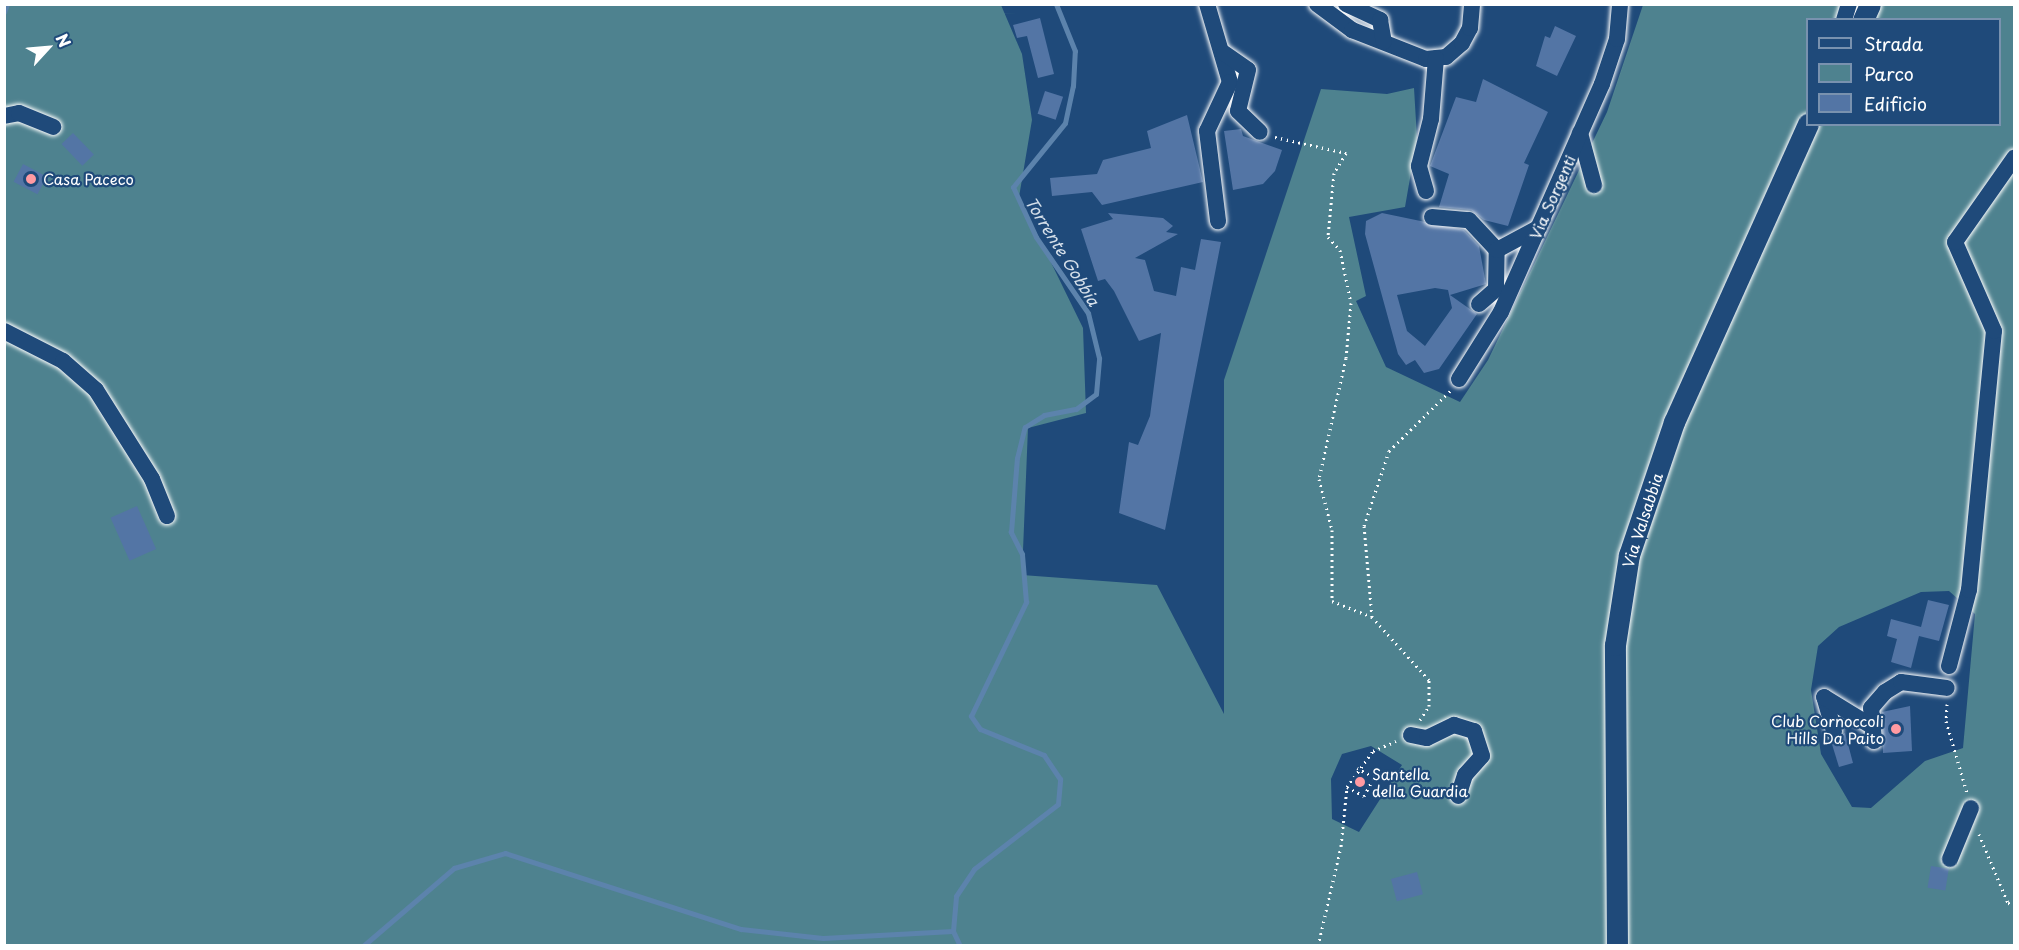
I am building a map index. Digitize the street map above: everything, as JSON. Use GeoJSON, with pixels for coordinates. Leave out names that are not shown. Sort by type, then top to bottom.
{"type":"FeatureCollection","features":[{"type":"Feature","properties":{"kind":"main road"},"geometry":{"type":"LineString","coordinates":[[1864,18],[1870,4]]}},
{"type":"Feature","properties":{"kind":"main road","name":"Via Valsabbia"},"geometry":{"type":"LineString","coordinates":[[1617,945],[1615,656],[1620,594],[1674,422],[1734,279],[1807,126]]}},
{"type":"Feature","properties":{"kind":"street"},"geometry":{"type":"LineString","coordinates":[[1207,4],[1224,53],[1230,82],[1208,131],[1218,221]]}},
{"type":"Feature","properties":{"kind":"street"},"geometry":{"type":"LineString","coordinates":[[1317,4],[1352,30],[1436,58],[1446,57],[1462,43],[1470,28],[1472,4]]}},
{"type":"Feature","properties":{"kind":"street"},"geometry":{"type":"LineString","coordinates":[[1347,4],[1380,20],[1384,42]]}},
{"type":"Feature","properties":{"kind":"street","name":"Via Sorgenti"},"geometry":{"type":"LineString","coordinates":[[1459,379],[1501,312],[1580,133],[1617,39],[1620,4]]}},
{"type":"Feature","properties":{"kind":"street"},"geometry":{"type":"LineString","coordinates":[[1224,53],[1248,70],[1238,111],[1260,132]]}},
{"type":"Feature","properties":{"kind":"street"},"geometry":{"type":"LineString","coordinates":[[1426,191],[1419,166],[1431,119],[1436,58]]}},
{"type":"Feature","properties":{"kind":"street"},"geometry":{"type":"LineString","coordinates":[[4,116],[19,113],[52,127]]}},
{"type":"Feature","properties":{"kind":"street"},"geometry":{"type":"LineString","coordinates":[[1580,133],[1594,185]]}},
{"type":"Feature","properties":{"kind":"street"},"geometry":{"type":"LineString","coordinates":[[1949,666],[1969,590],[1994,331],[1972,275],[1955,242],[2014,158]]}},
{"type":"Feature","properties":{"kind":"street"},"geometry":{"type":"LineString","coordinates":[[1432,217],[1469,220],[1497,250],[1496,289],[1479,304]]}},
{"type":"Feature","properties":{"kind":"street"},"geometry":{"type":"LineString","coordinates":[[1497,250],[1538,228]]}},
{"type":"Feature","properties":{"kind":"street"},"geometry":{"type":"LineString","coordinates":[[1972,275],[1999,312]]}},
{"type":"Feature","properties":{"kind":"street"},"geometry":{"type":"LineString","coordinates":[[4,331],[63,361],[96,390],[153,479],[167,516]]}},
{"type":"Feature","properties":{"kind":"street"},"geometry":{"type":"LineString","coordinates":[[1834,731],[1824,697],[1873,734],[1871,708],[1901,682],[1947,688]]}},
{"type":"Feature","properties":{"kind":"street"},"geometry":{"type":"LineString","coordinates":[[1411,735],[1427,738],[1454,725],[1474,731],[1482,756],[1465,775],[1458,796]]}},
{"type":"Feature","properties":{"kind":"street"},"geometry":{"type":"LineString","coordinates":[[1950,859],[1971,808]]}},
{"type":"Feature","properties":{"kind":"path"},"geometry":{"type":"LineString","coordinates":[[1260,132],[1308,148],[1344,150],[1334,173],[1328,237],[1340,250],[1352,303],[1346,358],[1319,479],[1332,530],[1332,601],[1372,617],[1429,680],[1429,706],[1411,735],[1373,751],[1357,768],[1347,787],[1341,846],[1317,945]]}},
{"type":"Feature","properties":{"kind":"path"},"geometry":{"type":"LineString","coordinates":[[1372,617],[1364,526],[1389,451],[1448,393]]}},
{"type":"Feature","properties":{"kind":"path"},"geometry":{"type":"LineString","coordinates":[[1947,688],[1946,721],[1971,808],[1988,860],[2008,903],[2014,904]]}},
{"type":"Feature","properties":{"kind":"path"},"geometry":{"type":"LineString","coordinates":[[1347,787],[1364,796],[1374,777],[1357,768]]}},
{"type":"Feature","properties":{"kind":"green space"},"geometry":{"type":"Polygon","coordinates":[[[5,5],[1001,5],[1022,54],[1032,120],[1019,197],[1083,328],[1086,413],[1028,428],[1022,575],[1157,585],[1224,714],[1224,380],[1321,89],[1387,94],[1414,88],[1417,138],[1405,207],[1349,217],[1366,296],[1356,301],[1386,367],[1460,402],[1488,360],[1607,112],[1643,5],[2014,5],[2014,945],[5,946],[5,5]],[[1949,591],[1921,592],[1839,627],[1818,646],[1811,690],[1821,754],[1852,807],[1871,808],[1925,761],[1963,748],[1975,614],[1949,591]],[[1371,746],[1342,754],[1331,779],[1332,819],[1359,832],[1402,765],[1371,746]]]}},
{"type":"Feature","properties":{"kind":"building"},"geometry":{"type":"Polygon","coordinates":[[[1040,18],[1054,74],[1038,78],[1027,36],[1017,38],[1013,25],[1040,18]]]}},
{"type":"Feature","properties":{"kind":"building"},"geometry":{"type":"Polygon","coordinates":[[[1555,26],[1576,36],[1557,76],[1536,66],[1545,36],[1550,38],[1555,26]]]}},
{"type":"Feature","properties":{"kind":"building"},"geometry":{"type":"Polygon","coordinates":[[[1483,79],[1548,112],[1524,163],[1529,165],[1508,226],[1484,220],[1471,210],[1439,207],[1449,174],[1430,166],[1456,97],[1476,102],[1483,79]]]}},
{"type":"Feature","properties":{"kind":"building"},"geometry":{"type":"Polygon","coordinates":[[[1045,91],[1063,97],[1056,120],[1038,114],[1045,91]]]}},
{"type":"Feature","properties":{"kind":"building"},"geometry":{"type":"Polygon","coordinates":[[[1187,115],[1203,182],[1102,205],[1092,192],[1052,196],[1050,178],[1097,174],[1103,160],[1151,148],[1147,131],[1187,115]]]}},
{"type":"Feature","properties":{"kind":"building"},"geometry":{"type":"Polygon","coordinates":[[[1241,129],[1243,136],[1282,150],[1275,171],[1263,184],[1233,190],[1224,131],[1241,129]]]}},
{"type":"Feature","properties":{"kind":"building"},"geometry":{"type":"Polygon","coordinates":[[[73,133],[94,155],[82,166],[61,144],[73,133]]]}},
{"type":"Feature","properties":{"kind":"building","name":"Casa Paceco"},"geometry":{"type":"Polygon","coordinates":[[[23,164],[47,177],[37,194],[14,182],[23,164]]]}},
{"type":"Feature","properties":{"kind":"building"},"geometry":{"type":"Polygon","coordinates":[[[1108,213],[1163,218],[1173,226],[1166,232],[1178,234],[1135,258],[1145,260],[1154,291],[1176,296],[1181,267],[1195,270],[1201,239],[1221,242],[1165,530],[1119,513],[1129,442],[1138,445],[1150,416],[1161,333],[1139,341],[1114,291],[1105,279],[1098,281],[1081,229],[1113,219],[1108,213]]]}},
{"type":"Feature","properties":{"kind":"building"},"geometry":{"type":"Polygon","coordinates":[[[1382,213],[1464,230],[1479,246],[1486,284],[1450,295],[1477,314],[1439,369],[1424,373],[1415,360],[1406,365],[1398,354],[1365,234],[1366,221],[1382,213]],[[1435,288],[1397,295],[1407,331],[1425,346],[1452,308],[1448,290],[1435,288]]]}},
{"type":"Feature","properties":{"kind":"building"},"geometry":{"type":"Polygon","coordinates":[[[137,506],[156,549],[130,561],[111,518],[137,506]]]}},
{"type":"Feature","properties":{"kind":"building"},"geometry":{"type":"Polygon","coordinates":[[[1928,600],[1949,605],[1939,641],[1919,636],[1911,668],[1891,662],[1897,639],[1887,636],[1891,619],[1921,627],[1928,600]]]}},
{"type":"Feature","properties":{"kind":"building"},"geometry":{"type":"Polygon","coordinates":[[[1910,706],[1912,751],[1883,753],[1882,712],[1910,706]]]}},
{"type":"Feature","properties":{"kind":"building"},"geometry":{"type":"Polygon","coordinates":[[[1845,733],[1853,763],[1839,767],[1831,741],[1845,733]]]}},
{"type":"Feature","properties":{"kind":"building"},"geometry":{"type":"Polygon","coordinates":[[[1931,866],[1949,869],[1945,891],[1928,888],[1931,866]]]}},
{"type":"Feature","properties":{"kind":"building"},"geometry":{"type":"Polygon","coordinates":[[[1417,872],[1423,894],[1397,901],[1391,879],[1417,872]]]}},
{"type":"Feature","properties":{"kind":"waterway"},"geometry":{"type":"LineString","coordinates":[[4,12],[7,4]]}},
{"type":"Feature","properties":{"kind":"waterway","name":"Torrente Gobbia"},"geometry":{"type":"LineString","coordinates":[[960,946],[953,931],[956,896],[974,869],[1058,804],[1060,779],[1044,755],[980,729],[971,716],[1026,602],[1022,554],[1011,532],[1017,458],[1025,427],[1044,415],[1076,409],[1096,394],[1099,358],[1088,313],[1036,237],[1013,187],[1065,123],[1073,86],[1075,51],[1056,4]]}},
{"type":"Feature","properties":{"kind":"waterway"},"geometry":{"type":"LineString","coordinates":[[363,946],[454,868],[505,853],[741,929],[823,938],[953,931]]}},
{"type":"Feature","properties":{"kind":"place","name":"Casa Paceco"},"geometry":{"type":"Point","coordinates":[31,179]}},
{"type":"Feature","properties":{"kind":"place","name":"Club Cornoccoli Hills Da Paito"},"geometry":{"type":"Point","coordinates":[1896,729]}},
{"type":"Feature","properties":{"kind":"place","name":"Santella della Guardia"},"geometry":{"type":"Point","coordinates":[1360,782]}}]}
